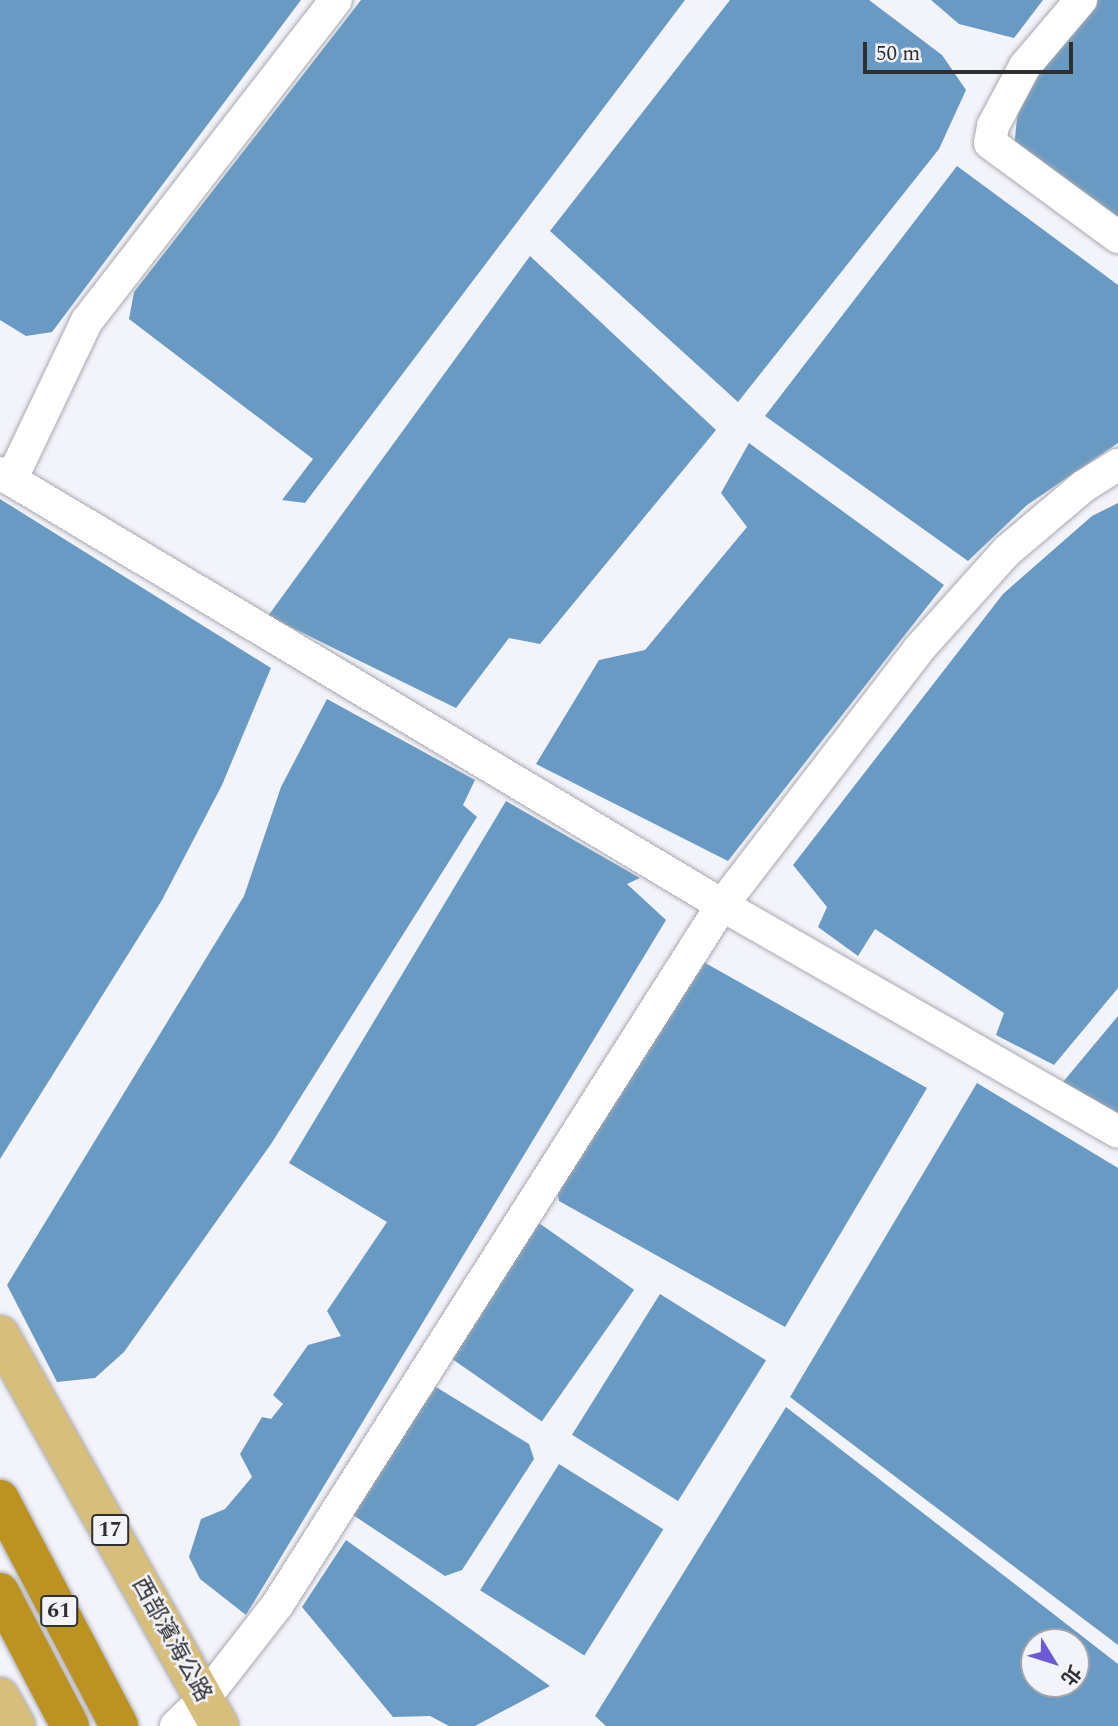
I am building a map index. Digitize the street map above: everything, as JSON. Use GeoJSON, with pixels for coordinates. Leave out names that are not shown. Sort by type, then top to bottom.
{"type":"FeatureCollection","features":[{"type":"Feature","properties":{"kind":"highway","name":"61"},"geometry":{"type":"LineString","coordinates":[[0,1499],[118,1724]]}},
{"type":"Feature","properties":{"kind":"highway","name":"61"},"geometry":{"type":"LineString","coordinates":[[0,1592],[70,1726]]}},
{"type":"Feature","properties":{"kind":"main road","name":"西部濱海公路"},"geometry":{"type":"LineString","coordinates":[[0,1335],[211,1712]]}},
{"type":"Feature","properties":{"kind":"main road"},"geometry":{"type":"LineString","coordinates":[[0,1697],[16,1726]]}},
{"type":"Feature","properties":{"kind":"street"},"geometry":{"type":"LineString","coordinates":[[336,0],[87,321],[6,477],[722,905],[1118,1132]]}},
{"type":"Feature","properties":{"kind":"street"},"geometry":{"type":"LineString","coordinates":[[1081,0],[1025,66],[993,126],[990,143],[1118,237]]}},
{"type":"Feature","properties":{"kind":"street"},"geometry":{"type":"LineString","coordinates":[[177,1726],[211,1712],[722,905],[919,649],[1007,551],[1084,486],[1118,465]]}},
{"type":"Feature","properties":{"kind":"water"},"geometry":{"type":"Polygon","coordinates":[[[0,0],[301,0],[52,332],[26,336],[0,320],[0,0]]]}},
{"type":"Feature","properties":{"kind":"water"},"geometry":{"type":"Polygon","coordinates":[[[361,0],[685,0],[305,503],[282,500],[313,459],[129,319],[134,292],[361,0]]]}},
{"type":"Feature","properties":{"kind":"water"},"geometry":{"type":"Polygon","coordinates":[[[730,0],[869,0],[942,55],[966,90],[939,149],[738,402],[550,231],[730,0]]]}},
{"type":"Feature","properties":{"kind":"water"},"geometry":{"type":"Polygon","coordinates":[[[931,0],[1043,0],[1014,38],[959,24],[931,0]]]}},
{"type":"Feature","properties":{"kind":"water"},"geometry":{"type":"Polygon","coordinates":[[[1085,0],[1118,0],[1118,229],[1014,148],[1020,88],[1085,0]]]}},
{"type":"Feature","properties":{"kind":"water"},"geometry":{"type":"Polygon","coordinates":[[[957,166],[1118,285],[1118,443],[1027,505],[968,561],[765,416],[957,166]]]}},
{"type":"Feature","properties":{"kind":"water"},"geometry":{"type":"Polygon","coordinates":[[[530,256],[716,430],[540,644],[509,638],[456,708],[268,616],[530,256]]]}},
{"type":"Feature","properties":{"kind":"water"},"geometry":{"type":"Polygon","coordinates":[[[749,443],[944,585],[728,861],[536,764],[599,660],[645,650],[747,527],[721,493],[749,443]]]}},
{"type":"Feature","properties":{"kind":"water"},"geometry":{"type":"Polygon","coordinates":[[[0,499],[271,668],[222,785],[162,900],[0,1159],[0,499]]]}},
{"type":"Feature","properties":{"kind":"water"},"geometry":{"type":"Polygon","coordinates":[[[1118,503],[1118,988],[1054,1065],[996,1035],[1004,1013],[875,929],[858,956],[818,927],[827,907],[793,865],[1003,594],[1092,516],[1118,503]]]}},
{"type":"Feature","properties":{"kind":"water"},"geometry":{"type":"Polygon","coordinates":[[[327,699],[475,780],[463,805],[477,817],[271,1144],[124,1352],[95,1378],[57,1382],[7,1285],[244,896],[281,787],[327,699]]]}},
{"type":"Feature","properties":{"kind":"water"},"geometry":{"type":"Polygon","coordinates":[[[506,801],[640,878],[627,884],[666,920],[246,1615],[200,1579],[189,1557],[201,1519],[225,1509],[252,1477],[240,1454],[262,1417],[271,1419],[283,1404],[273,1395],[308,1345],[341,1336],[327,1311],[387,1222],[289,1163],[506,801]]]}},
{"type":"Feature","properties":{"kind":"water"},"geometry":{"type":"Polygon","coordinates":[[[700,960],[927,1088],[785,1327],[559,1201],[556,1183],[700,960]]]}},
{"type":"Feature","properties":{"kind":"water"},"geometry":{"type":"Polygon","coordinates":[[[1118,1016],[1118,1114],[1063,1082],[1118,1016]]]}},
{"type":"Feature","properties":{"kind":"water"},"geometry":{"type":"Polygon","coordinates":[[[977,1083],[1118,1168],[1118,1645],[790,1397],[977,1083]]]}},
{"type":"Feature","properties":{"kind":"water"},"geometry":{"type":"Polygon","coordinates":[[[526,1214],[634,1290],[542,1422],[434,1346],[526,1214]]]}},
{"type":"Feature","properties":{"kind":"water"},"geometry":{"type":"Polygon","coordinates":[[[660,1294],[766,1360],[678,1501],[572,1435],[660,1294]]]}},
{"type":"Feature","properties":{"kind":"water"},"geometry":{"type":"Polygon","coordinates":[[[436,1387],[529,1444],[534,1459],[462,1570],[445,1576],[350,1513],[436,1387]]]}},
{"type":"Feature","properties":{"kind":"water"},"geometry":{"type":"Polygon","coordinates":[[[786,1407],[1071,1628],[1020,1628],[1020,1698],[1090,1698],[1090,1642],[1118,1664],[1118,1726],[606,1726],[595,1716],[786,1407]]]}},
{"type":"Feature","properties":{"kind":"water"},"geometry":{"type":"Polygon","coordinates":[[[559,1464],[663,1529],[584,1656],[480,1590],[559,1464]]]}},
{"type":"Feature","properties":{"kind":"water"},"geometry":{"type":"Polygon","coordinates":[[[346,1540],[550,1686],[475,1726],[449,1726],[430,1716],[393,1717],[302,1607],[346,1540]]]}}]}
